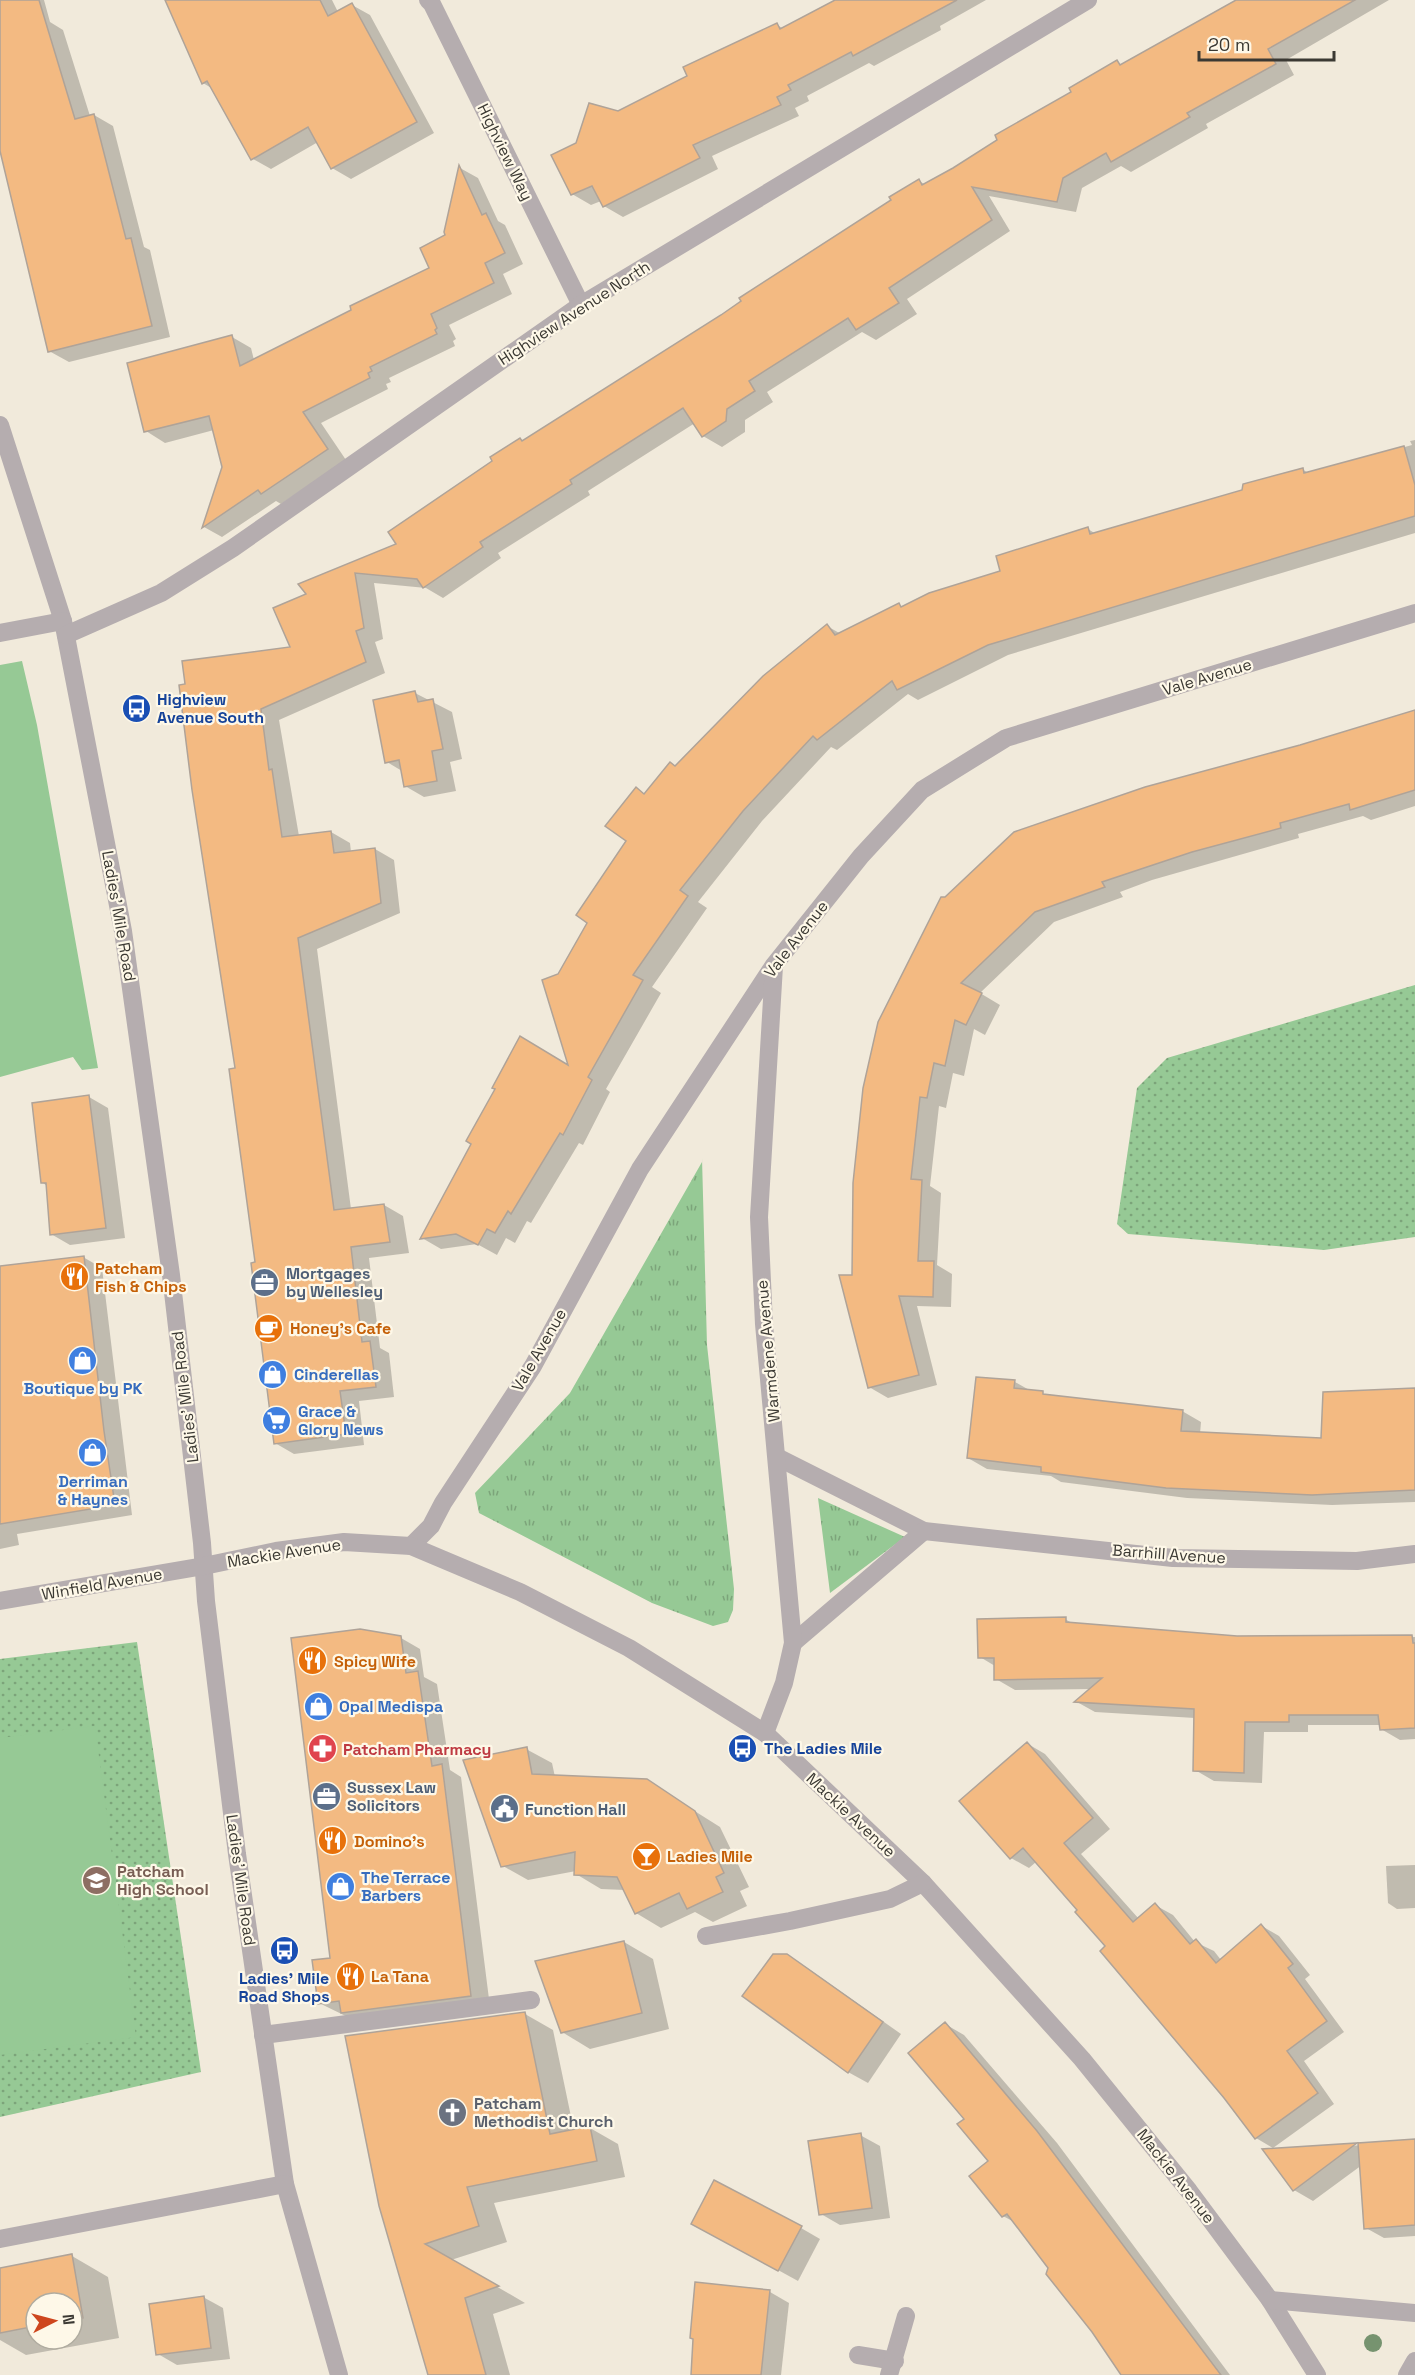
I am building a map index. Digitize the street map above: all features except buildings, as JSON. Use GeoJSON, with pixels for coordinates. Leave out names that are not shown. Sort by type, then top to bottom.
{"type":"FeatureCollection","features":[{"type":"Feature","properties":{"kind":"street","name":"Highview Avenue North"},"geometry":{"type":"LineString","coordinates":[[65,628],[161,593],[233,548],[581,305],[1088,0]]}},
{"type":"Feature","properties":{"kind":"street","name":"Highview Way"},"geometry":{"type":"LineString","coordinates":[[432,1],[581,305]]}},
{"type":"Feature","properties":{"kind":"street","name":"Ladies' Mile Road"},"geometry":{"type":"LineString","coordinates":[[0,425],[65,628],[123,931],[171,1275],[206,1601],[237,1854],[285,2184],[339,2375]]}},
{"type":"Feature","properties":{"kind":"street","name":"Vale Avenue"},"geometry":{"type":"LineString","coordinates":[[411,1546],[431,1526],[443,1503],[533,1366],[640,1169],[774,965],[861,856],[922,790],[1006,738],[1415,613]]}},
{"type":"Feature","properties":{"kind":"street"},"geometry":{"type":"LineString","coordinates":[[0,633],[65,628]]}},
{"type":"Feature","properties":{"kind":"street","name":"Warmdene Avenue"},"geometry":{"type":"LineString","coordinates":[[765,1733],[784,1683],[793,1643],[763,1301],[759,1217],[774,965]]}},
{"type":"Feature","properties":{"kind":"street","name":"Barrhill Avenue"},"geometry":{"type":"LineString","coordinates":[[777,1457],[924,1531],[1173,1558],[1357,1561],[1415,1554]]}},
{"type":"Feature","properties":{"kind":"street"},"geometry":{"type":"LineString","coordinates":[[793,1643],[924,1531]]}},
{"type":"Feature","properties":{"kind":"street","name":"Mackie Avenue"},"geometry":{"type":"LineString","coordinates":[[204,1566],[276,1551],[344,1542],[411,1546],[520,1592],[629,1648],[765,1733],[923,1883],[1082,2059],[1189,2191],[1270,2300],[1317,2375]]}},
{"type":"Feature","properties":{"kind":"street","name":"Winfield Avenue"},"geometry":{"type":"LineString","coordinates":[[0,1601],[204,1566]]}},
{"type":"Feature","properties":{"kind":"street"},"geometry":{"type":"LineString","coordinates":[[706,1936],[790,1921],[890,1899],[923,1883]]}},
{"type":"Feature","properties":{"kind":"street"},"geometry":{"type":"LineString","coordinates":[[263,2035],[531,2000]]}},
{"type":"Feature","properties":{"kind":"street"},"geometry":{"type":"LineString","coordinates":[[0,2239],[285,2184]]}},
{"type":"Feature","properties":{"kind":"street"},"geometry":{"type":"LineString","coordinates":[[1270,2300],[1415,2313]]}},
{"type":"Feature","properties":{"kind":"street"},"geometry":{"type":"LineString","coordinates":[[858,2355],[892,2368],[906,2316]]}},
{"type":"Feature","properties":{"kind":"street"},"geometry":{"type":"LineString","coordinates":[[1407,2375],[1415,2361]]}},
{"type":"Feature","properties":{"kind":"green space"},"geometry":{"type":"Polygon","coordinates":[[[22,661],[37,725],[98,1068],[82,1070],[73,1057],[0,1077],[0,665],[22,661]]]}},
{"type":"Feature","properties":{"kind":"green space"},"geometry":{"type":"Polygon","coordinates":[[[1415,985],[1415,1237],[1324,1250],[1128,1234],[1117,1224],[1137,1088],[1167,1058],[1415,985]]]}},
{"type":"Feature","properties":{"kind":"green space"},"geometry":{"type":"Polygon","coordinates":[[[702,1158],[707,1345],[734,1589],[733,1610],[728,1622],[713,1626],[652,1603],[479,1513],[475,1493],[570,1393],[702,1162],[702,1158]]]}},
{"type":"Feature","properties":{"kind":"green space"},"geometry":{"type":"Polygon","coordinates":[[[818,1498],[905,1537],[830,1593],[818,1498]]]}},
{"type":"Feature","properties":{"kind":"green space","name":"Patcham High School"},"geometry":{"type":"Polygon","coordinates":[[[137,1642],[201,2072],[0,2117],[0,1659],[137,1642]]]}},
{"type":"Feature","properties":{"kind":"green space"},"geometry":{"type":"Polygon","coordinates":[[[95,1726],[136,2037],[0,2055],[0,1738],[95,1726]]]}},
{"type":"Feature","properties":{"kind":"place","name":"Highview Avenue South"},"geometry":{"type":"Point","coordinates":[136,708]}},
{"type":"Feature","properties":{"kind":"place","name":"Patcham Fish & Chips"},"geometry":{"type":"Point","coordinates":[74,1277]}},
{"type":"Feature","properties":{"kind":"place","name":"Mortgages by Wellesley"},"geometry":{"type":"Point","coordinates":[265,1282]}},
{"type":"Feature","properties":{"kind":"place","name":"Honey's Cafe"},"geometry":{"type":"Point","coordinates":[269,1328]}},
{"type":"Feature","properties":{"kind":"place","name":"Boutique by PK"},"geometry":{"type":"Point","coordinates":[83,1360]}},
{"type":"Feature","properties":{"kind":"place","name":"Cinderellas"},"geometry":{"type":"Point","coordinates":[273,1374]}},
{"type":"Feature","properties":{"kind":"place","name":"Grace & Glory News"},"geometry":{"type":"Point","coordinates":[277,1420]}},
{"type":"Feature","properties":{"kind":"place","name":"Derriman & Haynes"},"geometry":{"type":"Point","coordinates":[93,1453]}},
{"type":"Feature","properties":{"kind":"place","name":"Spicy Wife"},"geometry":{"type":"Point","coordinates":[313,1661]}},
{"type":"Feature","properties":{"kind":"place","name":"Opal Medispa"},"geometry":{"type":"Point","coordinates":[318,1706]}},
{"type":"Feature","properties":{"kind":"place","name":"The Ladies Mile"},"geometry":{"type":"Point","coordinates":[743,1748]}},
{"type":"Feature","properties":{"kind":"place","name":"Patcham Pharmacy"},"geometry":{"type":"Point","coordinates":[322,1749]}},
{"type":"Feature","properties":{"kind":"place","name":"Sussex Law Solicitors"},"geometry":{"type":"Point","coordinates":[326,1796]}},
{"type":"Feature","properties":{"kind":"place","name":"Function Hall"},"geometry":{"type":"Point","coordinates":[504,1809]}},
{"type":"Feature","properties":{"kind":"place","name":"Domino's"},"geometry":{"type":"Point","coordinates":[333,1841]}},
{"type":"Feature","properties":{"kind":"place","name":"Ladies Mile"},"geometry":{"type":"Point","coordinates":[646,1856]}},
{"type":"Feature","properties":{"kind":"place","name":"Patcham High School"},"geometry":{"type":"Point","coordinates":[96,1880]}},
{"type":"Feature","properties":{"kind":"place","name":"The Terrace Barbers"},"geometry":{"type":"Point","coordinates":[340,1886]}},
{"type":"Feature","properties":{"kind":"place","name":"Ladies' Mile Road Shops"},"geometry":{"type":"Point","coordinates":[284,1950]}},
{"type":"Feature","properties":{"kind":"place","name":"La Tana"},"geometry":{"type":"Point","coordinates":[350,1976]}},
{"type":"Feature","properties":{"kind":"place","name":"Patcham Methodist Church"},"geometry":{"type":"Point","coordinates":[453,2112]}}]}
